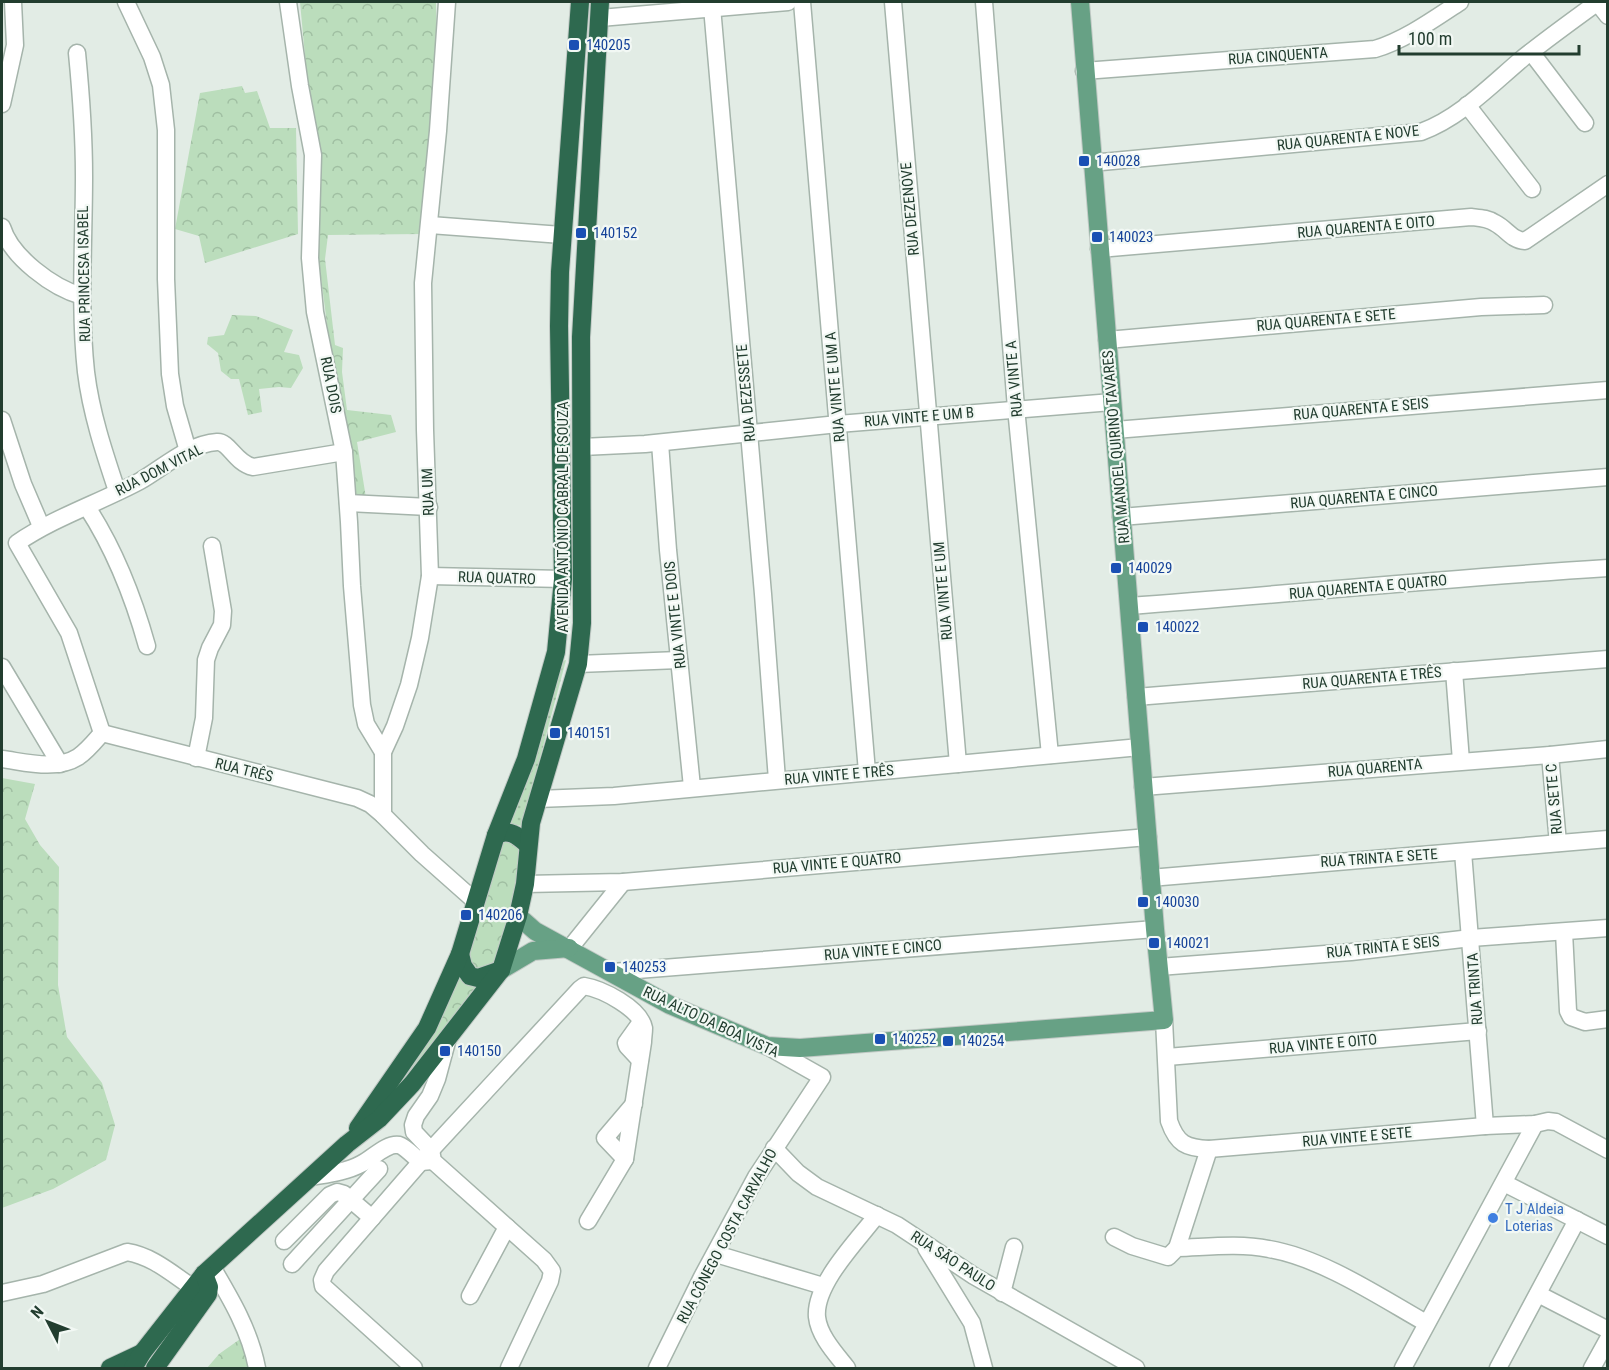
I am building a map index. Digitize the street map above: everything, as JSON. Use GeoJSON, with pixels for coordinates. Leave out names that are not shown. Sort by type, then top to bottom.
{"type":"FeatureCollection","features":[{"type":"Feature","properties":{"kind":"highway","name":"AVENIDA ANTÔNIO CABRAL DE SOUZA"},"geometry":{"type":"LineString","coordinates":[[347,1144],[427,1028],[460,954],[496,835],[526,759],[556,652],[563,579],[559,326],[562,235],[580,2]]}},
{"type":"Feature","properties":{"kind":"highway","name":"AVENIDA ANTÔNIO CABRAL DE SOUZA"},"geometry":{"type":"LineString","coordinates":[[137,1361],[203,1276],[347,1144],[379,1119],[412,1084],[501,970],[518,916],[525,884],[531,822],[578,664],[583,584],[582,337],[600,10]]}},
{"type":"Feature","properties":{"kind":"highway"},"geometry":{"type":"LineString","coordinates":[[496,835],[501,832],[511,832],[528,845]]}},
{"type":"Feature","properties":{"kind":"highway"},"geometry":{"type":"LineString","coordinates":[[460,954],[463,966],[470,976],[478,978],[501,970]]}},
{"type":"Feature","properties":{"kind":"highway"},"geometry":{"type":"LineString","coordinates":[[155,1368],[208,1294],[209,1287],[203,1276]]}},
{"type":"Feature","properties":{"kind":"highway"},"geometry":{"type":"LineString","coordinates":[[110,1368],[137,1361]]}},
{"type":"Feature","properties":{"kind":"main road","name":"RUA MANOEL QUIRINO TAVARES"},"geometry":{"type":"LineString","coordinates":[[1080,2],[1091,163],[1115,430],[1150,878],[1164,1020]]}},
{"type":"Feature","properties":{"kind":"main road","name":"RUA ALTO DA BOA VISTA"},"geometry":{"type":"LineString","coordinates":[[518,916],[535,931],[570,948],[670,1005],[767,1046]]}},
{"type":"Feature","properties":{"kind":"main road"},"geometry":{"type":"LineString","coordinates":[[501,970],[533,951],[570,948]]}},
{"type":"Feature","properties":{"kind":"main road"},"geometry":{"type":"LineString","coordinates":[[767,1046],[800,1048],[1164,1020]]}},
{"type":"Feature","properties":{"kind":"street"},"geometry":{"type":"LineString","coordinates":[[2,104],[15,45],[13,2]]}},
{"type":"Feature","properties":{"kind":"street"},"geometry":{"type":"LineString","coordinates":[[126,2],[152,57],[161,85],[166,130],[166,279],[170,374],[175,406],[188,451]]}},
{"type":"Feature","properties":{"kind":"street","name":"RUA UM"},"geometry":{"type":"LineString","coordinates":[[383,752],[395,726],[409,684],[420,638],[430,576],[423,283],[430,225],[447,2]]}},
{"type":"Feature","properties":{"kind":"street"},"geometry":{"type":"LineString","coordinates":[[600,10],[788,2]]}},
{"type":"Feature","properties":{"kind":"street","name":"RUA VINTE E UM A"},"geometry":{"type":"LineString","coordinates":[[802,2],[867,772]]}},
{"type":"Feature","properties":{"kind":"street","name":"RUA DEZENOVE"},"geometry":{"type":"LineString","coordinates":[[893,2],[928,417]]}},
{"type":"Feature","properties":{"kind":"street","name":"RUA VINTE A"},"geometry":{"type":"LineString","coordinates":[[984,2],[1016,408],[1050,756]]}},
{"type":"Feature","properties":{"kind":"street","name":"RUA CINQUENTA"},"geometry":{"type":"LineString","coordinates":[[1084,71],[1375,49],[1437,18],[1460,2]]}},
{"type":"Feature","properties":{"kind":"street"},"geometry":{"type":"LineString","coordinates":[[1597,2],[1608,16]]}},
{"type":"Feature","properties":{"kind":"street","name":"RUA QUARENTA E NOVE"},"geometry":{"type":"LineString","coordinates":[[1091,163],[1411,133],[1433,128],[1467,105],[1597,2]]}},
{"type":"Feature","properties":{"kind":"street","name":"RUA DEZESSETE"},"geometry":{"type":"LineString","coordinates":[[712,7],[750,434],[777,780]]}},
{"type":"Feature","properties":{"kind":"street","name":"RUA DOIS"},"geometry":{"type":"LineString","coordinates":[[288,8],[313,155],[310,258],[315,312],[344,452],[362,705],[366,724],[383,752]]}},
{"type":"Feature","properties":{"kind":"street","name":"RUA PRINCESA ISABEL"},"geometry":{"type":"LineString","coordinates":[[77,52],[84,155],[82,296],[86,371],[100,441],[117,491]]}},
{"type":"Feature","properties":{"kind":"street"},"geometry":{"type":"LineString","coordinates":[[1531,52],[1585,123]]}},
{"type":"Feature","properties":{"kind":"street"},"geometry":{"type":"LineString","coordinates":[[1467,105],[1532,189]]}},
{"type":"Feature","properties":{"kind":"street","name":"RUA QUARENTA E OITO"},"geometry":{"type":"LineString","coordinates":[[1099,249],[1471,217],[1486,218],[1511,237],[1525,241],[1608,184]]}},
{"type":"Feature","properties":{"kind":"street"},"geometry":{"type":"LineString","coordinates":[[430,225],[562,235]]}},
{"type":"Feature","properties":{"kind":"street"},"geometry":{"type":"LineString","coordinates":[[2,227],[4,235],[14,249],[30,265],[56,286],[82,296]]}},
{"type":"Feature","properties":{"kind":"street","name":"RUA QUARENTA E SETE"},"geometry":{"type":"LineString","coordinates":[[1107,340],[1469,308],[1544,305]]}},
{"type":"Feature","properties":{"kind":"street","name":"RUA QUARENTA E SEIS"},"geometry":{"type":"LineString","coordinates":[[1115,430],[1608,390]]}},
{"type":"Feature","properties":{"kind":"street","name":"RUA VINTE E UM B"},"geometry":{"type":"LineString","coordinates":[[582,447],[660,443],[838,424],[1112,402]]}},
{"type":"Feature","properties":{"kind":"street","name":"RUA VINTE E UM"},"geometry":{"type":"LineString","coordinates":[[928,417],[958,764]]}},
{"type":"Feature","properties":{"kind":"street"},"geometry":{"type":"LineString","coordinates":[[3,430],[41,526]]}},
{"type":"Feature","properties":{"kind":"street","name":"RUA DOM VITAL"},"geometry":{"type":"LineString","coordinates":[[102,733],[69,633],[17,543],[41,526],[139,482],[188,451],[218,442],[229,448],[244,465],[253,467],[344,452]]}},
{"type":"Feature","properties":{"kind":"street","name":"RUA VINTE E DOIS"},"geometry":{"type":"LineString","coordinates":[[660,443],[692,788]]}},
{"type":"Feature","properties":{"kind":"street","name":"RUA QUARENTA E CINCO"},"geometry":{"type":"LineString","coordinates":[[1121,518],[1608,477]]}},
{"type":"Feature","properties":{"kind":"street"},"geometry":{"type":"LineString","coordinates":[[348,503],[429,507]]}},
{"type":"Feature","properties":{"kind":"street"},"geometry":{"type":"LineString","coordinates":[[87,507],[119,562],[139,616],[147,646]]}},
{"type":"Feature","properties":{"kind":"street"},"geometry":{"type":"LineString","coordinates":[[196,758],[204,718],[206,660],[213,639],[222,625],[223,611],[212,546]]}},
{"type":"Feature","properties":{"kind":"street","name":"RUA QUARENTA E QUATRO"},"geometry":{"type":"LineString","coordinates":[[1129,606],[1608,568]]}},
{"type":"Feature","properties":{"kind":"street","name":"RUA QUATRO"},"geometry":{"type":"LineString","coordinates":[[430,576],[563,579]]}},
{"type":"Feature","properties":{"kind":"street","name":"RUA QUARENTA E TRÊS"},"geometry":{"type":"LineString","coordinates":[[1136,697],[1608,659]]}},
{"type":"Feature","properties":{"kind":"street"},"geometry":{"type":"LineString","coordinates":[[578,664],[679,660]]}},
{"type":"Feature","properties":{"kind":"street"},"geometry":{"type":"LineString","coordinates":[[2,667],[60,764]]}},
{"type":"Feature","properties":{"kind":"street"},"geometry":{"type":"LineString","coordinates":[[1454,672],[1461,761]]}},
{"type":"Feature","properties":{"kind":"street"},"geometry":{"type":"LineString","coordinates":[[2,759],[45,765],[60,764],[77,758],[102,733]]}},
{"type":"Feature","properties":{"kind":"street","name":"RUA TRÊS"},"geometry":{"type":"LineString","coordinates":[[102,733],[357,798],[370,804],[383,815],[422,854],[475,901]]}},
{"type":"Feature","properties":{"kind":"street","name":"RUA VINTE E TRÊS"},"geometry":{"type":"LineString","coordinates":[[538,799],[614,796],[1140,747]]}},
{"type":"Feature","properties":{"kind":"street","name":"RUA QUARENTA"},"geometry":{"type":"LineString","coordinates":[[1143,787],[1608,749]]}},
{"type":"Feature","properties":{"kind":"street"},"geometry":{"type":"LineString","coordinates":[[383,752],[383,815]]}},
{"type":"Feature","properties":{"kind":"street","name":"RUA SETE C"},"geometry":{"type":"LineString","coordinates":[[1550,755],[1558,843]]}},
{"type":"Feature","properties":{"kind":"street","name":"RUA VINTE E QUATRO"},"geometry":{"type":"LineString","coordinates":[[525,884],[623,882],[1148,837]]}},
{"type":"Feature","properties":{"kind":"street","name":"RUA TRINTA E SETE"},"geometry":{"type":"LineString","coordinates":[[1150,878],[1608,839]]}},
{"type":"Feature","properties":{"kind":"street","name":"RUA TRINTA"},"geometry":{"type":"LineString","coordinates":[[1463,852],[1485,1126]]}},
{"type":"Feature","properties":{"kind":"street"},"geometry":{"type":"LineString","coordinates":[[570,948],[623,882]]}},
{"type":"Feature","properties":{"kind":"street","name":"RUA VINTE E CINCO"},"geometry":{"type":"LineString","coordinates":[[612,972],[1155,928]]}},
{"type":"Feature","properties":{"kind":"street","name":"RUA TRINTA E SEIS"},"geometry":{"type":"LineString","coordinates":[[1159,967],[1351,951],[1471,938],[1608,928]]}},
{"type":"Feature","properties":{"kind":"street"},"geometry":{"type":"LineString","coordinates":[[1564,932],[1568,1011],[1571,1017],[1585,1022],[1608,1019]]}},
{"type":"Feature","properties":{"kind":"street"},"geometry":{"type":"LineString","coordinates":[[414,1368],[323,1286],[322,1280],[326,1271],[584,986],[598,990],[632,1010],[641,1022],[626,1042],[640,1060],[634,1104],[605,1138],[625,1159],[588,1221]]}},
{"type":"Feature","properties":{"kind":"street","name":"RUA MANOEL QUIRINO TAVARES"},"geometry":{"type":"LineString","coordinates":[[1164,1020],[1169,1121],[1173,1134],[1180,1142]]}},
{"type":"Feature","properties":{"kind":"street","name":"RUA VINTE E OITO"},"geometry":{"type":"LineString","coordinates":[[1167,1057],[1478,1031]]}},
{"type":"Feature","properties":{"kind":"street"},"geometry":{"type":"LineString","coordinates":[[428,1158],[414,1132],[413,1125],[437,1079],[448,1038]]}},
{"type":"Feature","properties":{"kind":"street","name":"RUA ALTO DA BOA VISTA"},"geometry":{"type":"LineString","coordinates":[[767,1046],[822,1077]]}},
{"type":"Feature","properties":{"kind":"street","name":"RUA CÔNEGO COSTA CARVALHO"},"geometry":{"type":"LineString","coordinates":[[657,1368],[756,1177],[822,1077]]}},
{"type":"Feature","properties":{"kind":"street","name":"RUA VINTE E SETE"},"geometry":{"type":"LineString","coordinates":[[1180,1142],[1190,1147],[1209,1149],[1485,1126],[1535,1124],[1548,1121],[1556,1122],[1607,1149]]}},
{"type":"Feature","properties":{"kind":"street"},"geometry":{"type":"LineString","coordinates":[[1403,1368],[1535,1124]]}},
{"type":"Feature","properties":{"kind":"street"},"geometry":{"type":"LineString","coordinates":[[311,1177],[344,1171],[361,1165],[389,1147],[401,1146],[428,1158],[544,1260],[552,1271],[550,1281],[509,1368]]}},
{"type":"Feature","properties":{"kind":"street","name":"RUA SÃO PAULO"},"geometry":{"type":"LineString","coordinates":[[774,1148],[798,1173],[817,1187],[919,1238],[950,1261],[1002,1293],[1136,1368]]}},
{"type":"Feature","properties":{"kind":"street"},"geometry":{"type":"LineString","coordinates":[[1114,1238],[1168,1257],[1177,1248],[1209,1149]]}},
{"type":"Feature","properties":{"kind":"street"},"geometry":{"type":"LineString","coordinates":[[292,1264],[379,1169]]}},
{"type":"Feature","properties":{"kind":"street"},"geometry":{"type":"LineString","coordinates":[[1504,1183],[1608,1236]]}},
{"type":"Feature","properties":{"kind":"street"},"geometry":{"type":"LineString","coordinates":[[284,1241],[330,1195],[337,1192],[344,1194],[372,1218]]}},
{"type":"Feature","properties":{"kind":"street"},"geometry":{"type":"LineString","coordinates":[[847,1368],[830,1346],[817,1316],[823,1286],[877,1215]]}},
{"type":"Feature","properties":{"kind":"street"},"geometry":{"type":"LineString","coordinates":[[1498,1368],[1577,1220]]}},
{"type":"Feature","properties":{"kind":"street"},"geometry":{"type":"LineString","coordinates":[[470,1296],[507,1227]]}},
{"type":"Feature","properties":{"kind":"street"},"geometry":{"type":"LineString","coordinates":[[919,1238],[972,1323],[984,1368]]}},
{"type":"Feature","properties":{"kind":"street"},"geometry":{"type":"LineString","coordinates":[[1177,1248],[1231,1246],[1268,1248],[1294,1255],[1344,1277],[1426,1323]]}},
{"type":"Feature","properties":{"kind":"street"},"geometry":{"type":"LineString","coordinates":[[1002,1293],[1014,1247]]}},
{"type":"Feature","properties":{"kind":"street"},"geometry":{"type":"LineString","coordinates":[[2,1293],[43,1284],[127,1251],[141,1254],[155,1261],[203,1276],[245,1328],[257,1368]]}},
{"type":"Feature","properties":{"kind":"street"},"geometry":{"type":"LineString","coordinates":[[716,1254],[823,1286]]}},
{"type":"Feature","properties":{"kind":"street"},"geometry":{"type":"LineString","coordinates":[[1538,1294],[1608,1330]]}},
{"type":"Feature","properties":{"kind":"street"},"geometry":{"type":"LineString","coordinates":[[1592,1368],[1608,1339]]}},
{"type":"Feature","properties":{"kind":"green space"},"geometry":{"type":"Polygon","coordinates":[[[300,2],[436,2],[437,60],[422,234],[328,235],[325,259],[335,345],[343,348],[342,372],[347,410],[391,415],[396,432],[357,442],[366,498],[353,504],[316,239],[309,99],[300,2]]]}},
{"type":"Feature","properties":{"kind":"green space"},"geometry":{"type":"Polygon","coordinates":[[[242,86],[245,93],[257,91],[270,128],[296,128],[298,234],[205,263],[199,236],[175,229],[200,93],[242,86]]]}},
{"type":"Feature","properties":{"kind":"green space"},"geometry":{"type":"Polygon","coordinates":[[[232,315],[256,316],[293,330],[284,352],[299,355],[303,368],[291,388],[259,389],[262,412],[248,415],[239,379],[231,379],[221,371],[218,353],[207,344],[208,337],[224,335],[232,315]]]}},
{"type":"Feature","properties":{"kind":"green space"},"geometry":{"type":"Polygon","coordinates":[[[566,660],[522,826],[505,823],[562,661],[566,660]]]}},
{"type":"Feature","properties":{"kind":"green space"},"geometry":{"type":"Polygon","coordinates":[[[2,778],[35,784],[25,819],[40,845],[59,867],[58,985],[67,1037],[102,1083],[115,1125],[106,1160],[53,1189],[2,1208],[2,778]]]}},
{"type":"Feature","properties":{"kind":"green space"},"geometry":{"type":"Polygon","coordinates":[[[519,839],[522,870],[496,964],[474,971],[468,953],[498,840],[519,839]]]}},
{"type":"Feature","properties":{"kind":"green space"},"geometry":{"type":"Polygon","coordinates":[[[461,961],[487,980],[412,1077],[372,1112],[461,961]]]}},
{"type":"Feature","properties":{"kind":"green space"},"geometry":{"type":"Polygon","coordinates":[[[243,1337],[254,1368],[207,1368],[219,1354],[243,1337]]]}},
{"type":"Feature","properties":{"kind":"place","name":"140205"},"geometry":{"type":"Point","coordinates":[574,45]}},
{"type":"Feature","properties":{"kind":"place","name":"140028"},"geometry":{"type":"Point","coordinates":[1084,161]}},
{"type":"Feature","properties":{"kind":"place","name":"140152"},"geometry":{"type":"Point","coordinates":[581,233]}},
{"type":"Feature","properties":{"kind":"place","name":"140023"},"geometry":{"type":"Point","coordinates":[1097,237]}},
{"type":"Feature","properties":{"kind":"place","name":"140029"},"geometry":{"type":"Point","coordinates":[1116,568]}},
{"type":"Feature","properties":{"kind":"place","name":"140022"},"geometry":{"type":"Point","coordinates":[1143,627]}},
{"type":"Feature","properties":{"kind":"place","name":"140151"},"geometry":{"type":"Point","coordinates":[555,733]}},
{"type":"Feature","properties":{"kind":"place","name":"140030"},"geometry":{"type":"Point","coordinates":[1143,902]}},
{"type":"Feature","properties":{"kind":"place","name":"140206"},"geometry":{"type":"Point","coordinates":[466,915]}},
{"type":"Feature","properties":{"kind":"place","name":"140021"},"geometry":{"type":"Point","coordinates":[1154,943]}},
{"type":"Feature","properties":{"kind":"place","name":"140253"},"geometry":{"type":"Point","coordinates":[610,967]}},
{"type":"Feature","properties":{"kind":"place","name":"140252"},"geometry":{"type":"Point","coordinates":[880,1039]}},
{"type":"Feature","properties":{"kind":"place","name":"140254"},"geometry":{"type":"Point","coordinates":[948,1041]}},
{"type":"Feature","properties":{"kind":"place","name":"140150"},"geometry":{"type":"Point","coordinates":[445,1051]}},
{"type":"Feature","properties":{"kind":"place","name":"T J Aldeia Loterias"},"geometry":{"type":"Point","coordinates":[1493,1218]}}]}
